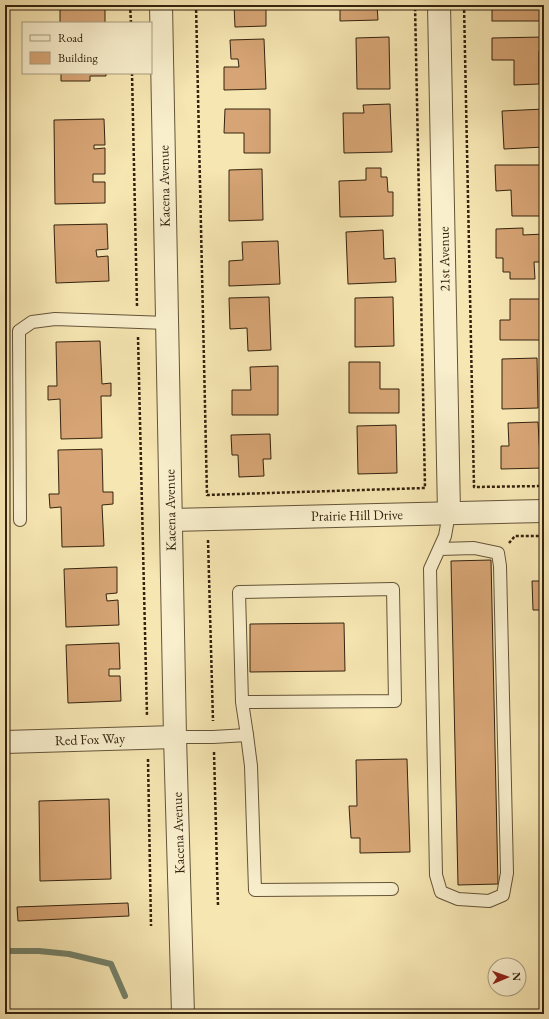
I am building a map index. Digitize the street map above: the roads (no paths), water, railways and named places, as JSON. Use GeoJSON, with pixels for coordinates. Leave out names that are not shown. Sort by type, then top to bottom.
{"type":"FeatureCollection","features":[{"type":"Feature","properties":{"kind":"street","name":"Kacena Avenue"},"geometry":{"type":"LineString","coordinates":[[161,5],[175,737],[183,1014]]}},
{"type":"Feature","properties":{"kind":"street","name":"21st Avenue"},"geometry":{"type":"LineString","coordinates":[[439,5],[449,513]]}},
{"type":"Feature","properties":{"kind":"street","name":"Prairie Hill Drive"},"geometry":{"type":"LineString","coordinates":[[171,520],[544,511]]}},
{"type":"Feature","properties":{"kind":"street","name":"Red Fox Way"},"geometry":{"type":"LineString","coordinates":[[5,742],[175,737]]}},
{"type":"Feature","properties":{"kind":"lane"},"geometry":{"type":"LineString","coordinates":[[20,520],[19,331],[32,322],[56,319],[167,323]]}},
{"type":"Feature","properties":{"kind":"lane"},"geometry":{"type":"LineString","coordinates":[[440,549],[474,548],[498,553],[500,566],[507,873],[503,895],[490,901],[458,899],[441,892],[436,875],[430,569],[445,536],[449,513]]}},
{"type":"Feature","properties":{"kind":"lane"},"geometry":{"type":"LineString","coordinates":[[242,702],[395,702],[393,589],[240,592],[242,702],[251,766],[255,890],[392,889]]}},
{"type":"Feature","properties":{"kind":"lane"},"geometry":{"type":"LineString","coordinates":[[175,737],[246,735]]}},
{"type":"Feature","properties":{"kind":"waterway"},"geometry":{"type":"LineString","coordinates":[[5,951],[39,951],[69,954],[111,964],[125,996]]}}]}
